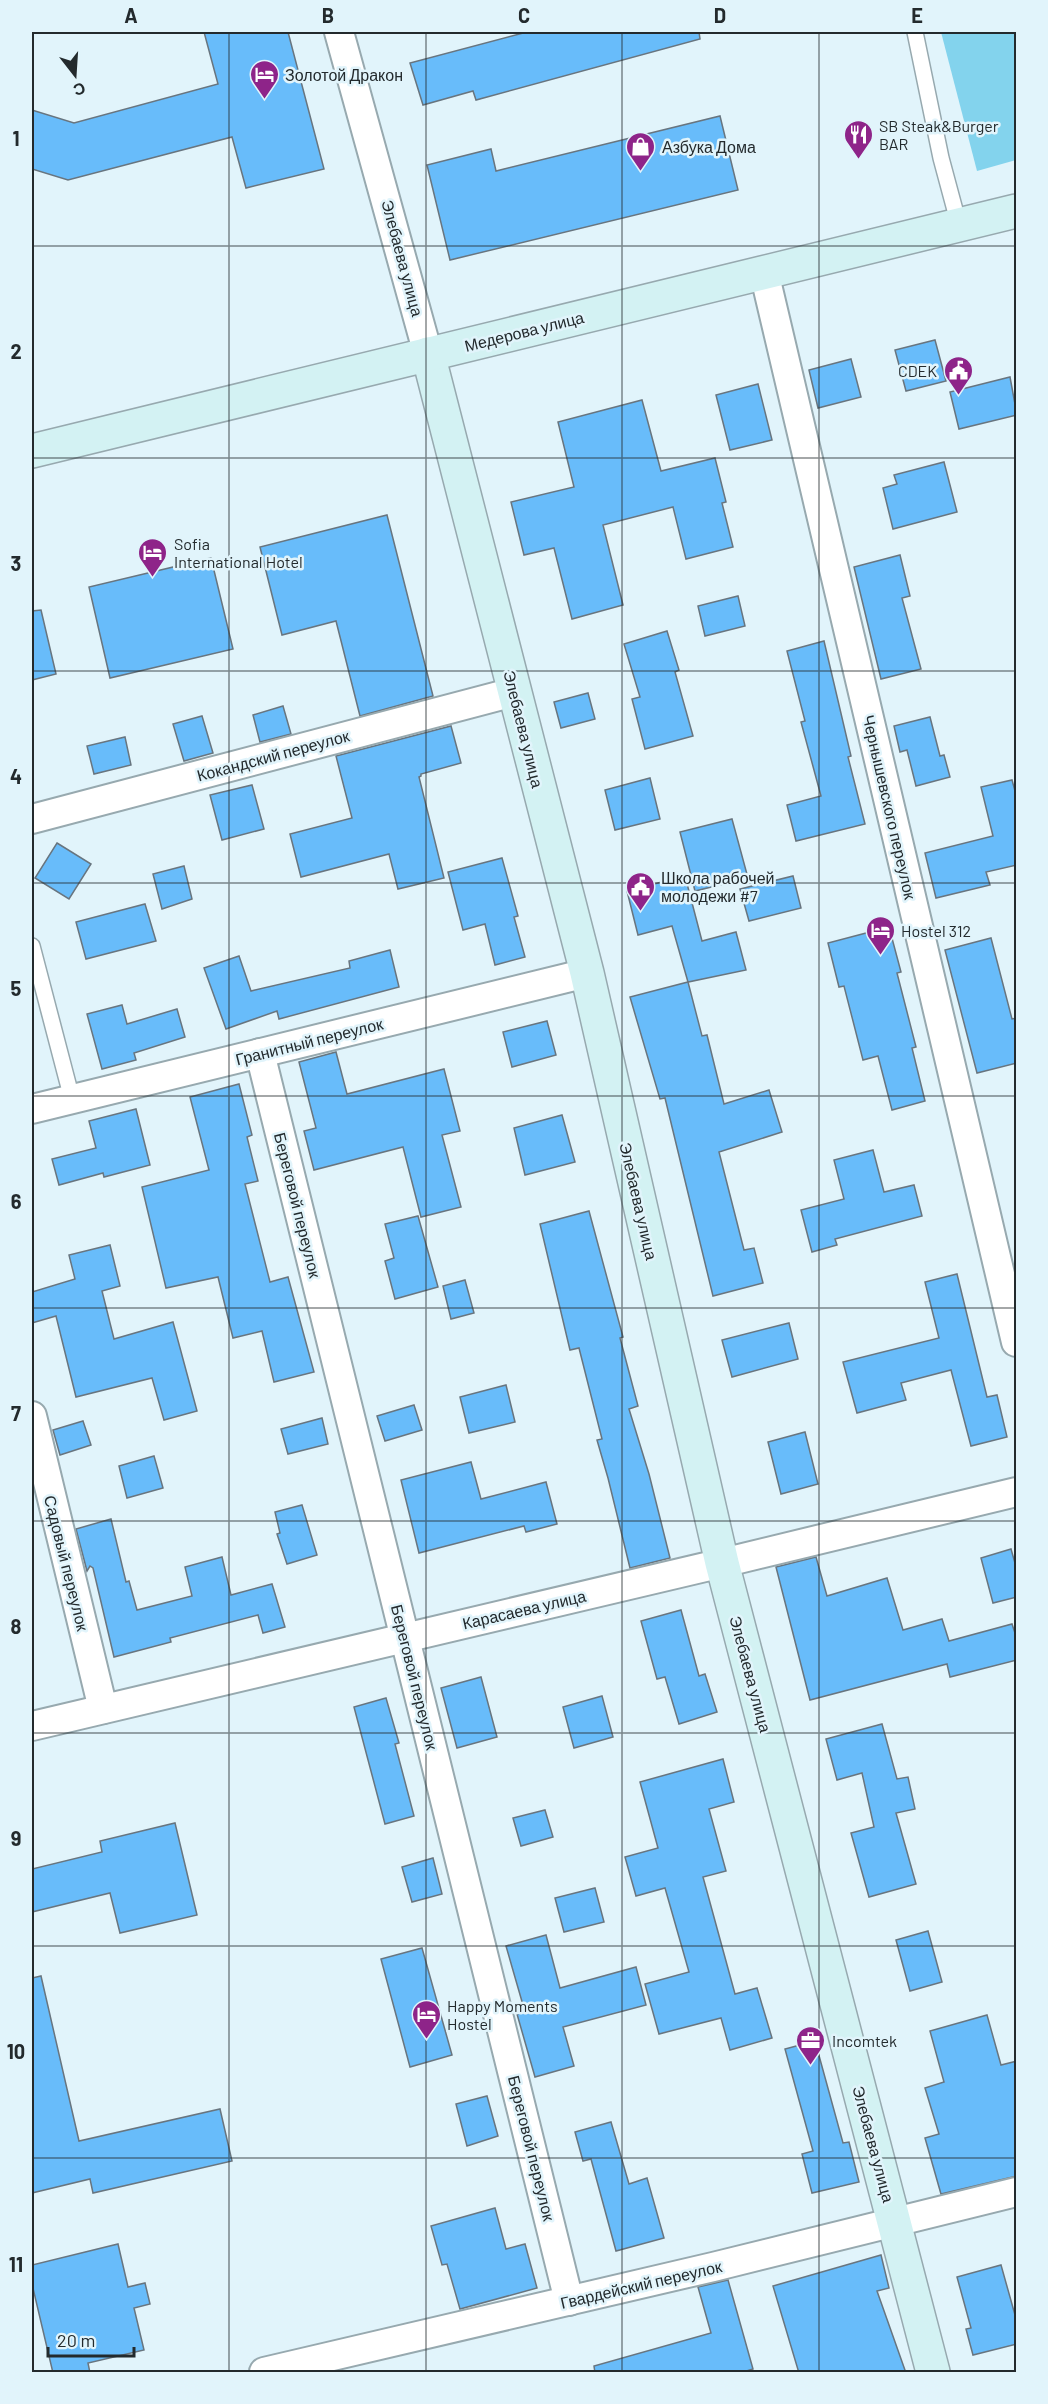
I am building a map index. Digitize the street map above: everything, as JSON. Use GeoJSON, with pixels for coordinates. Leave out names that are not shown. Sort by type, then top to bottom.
{"type":"FeatureCollection","features":[{"type":"Feature","properties":{"kind":"street","name":"Элебаева улица"},"geometry":{"type":"LineString","coordinates":[[339,32],[428,354],[587,973],[722,1563],[933,2373]]}},
{"type":"Feature","properties":{"kind":"street","name":"Медерова улица"},"geometry":{"type":"LineString","coordinates":[[32,451],[1017,211]]}},
{"type":"Feature","properties":{"kind":"street","name":"Чернышевского переулок"},"geometry":{"type":"LineString","coordinates":[[764,272],[1017,1342]]}},
{"type":"Feature","properties":{"kind":"street","name":"Кокандский переулок"},"geometry":{"type":"LineString","coordinates":[[32,819],[514,692]]}},
{"type":"Feature","properties":{"kind":"street","name":"Гранитный переулок"},"geometry":{"type":"LineString","coordinates":[[32,1109],[587,973]]}},
{"type":"Feature","properties":{"kind":"street","name":"Береговой переулок"},"geometry":{"type":"LineString","coordinates":[[260,1053],[569,2301]]}},
{"type":"Feature","properties":{"kind":"street","name":"Садовый переулок"},"geometry":{"type":"LineString","coordinates":[[32,1416],[103,1709]]}},
{"type":"Feature","properties":{"kind":"street","name":"Карасаева улица"},"geometry":{"type":"LineString","coordinates":[[32,1726],[1017,1492]]}},
{"type":"Feature","properties":{"kind":"street","name":"Гвардейский переулок"},"geometry":{"type":"LineString","coordinates":[[267,2372],[1017,2192]]}},
{"type":"Feature","properties":{"kind":"lane"},"geometry":{"type":"LineString","coordinates":[[915,32],[941,158],[958,225]]}},
{"type":"Feature","properties":{"kind":"lane"},"geometry":{"type":"LineString","coordinates":[[32,946],[72,1099]]}},
{"type":"Feature","properties":{"kind":"shaded area"},"geometry":{"type":"Polygon","coordinates":[[[941,32],[1016,32],[1016,160],[977,171],[941,32]]]}},
{"type":"Feature","properties":{"kind":"building"},"geometry":{"type":"Polygon","coordinates":[[[204,32],[288,32],[324,169],[246,188],[232,137],[68,180],[32,169],[32,110],[74,123],[218,84],[204,32]]]}},
{"type":"Feature","properties":{"kind":"building"},"geometry":{"type":"Polygon","coordinates":[[[527,32],[699,32],[700,39],[476,100],[473,91],[423,105],[410,63],[527,32]]]}},
{"type":"Feature","properties":{"kind":"building"},"geometry":{"type":"Polygon","coordinates":[[[720,116],[738,190],[450,260],[427,165],[491,149],[496,171],[720,116]]]}},
{"type":"Feature","properties":{"kind":"building"},"geometry":{"type":"Polygon","coordinates":[[[935,340],[946,381],[906,391],[895,350],[935,340]]]}},
{"type":"Feature","properties":{"kind":"building"},"geometry":{"type":"Polygon","coordinates":[[[851,359],[861,397],[818,408],[809,370],[851,359]]]}},
{"type":"Feature","properties":{"kind":"building"},"geometry":{"type":"Polygon","coordinates":[[[1010,377],[1017,415],[959,429],[950,392],[1010,377]]]}},
{"type":"Feature","properties":{"kind":"building"},"geometry":{"type":"Polygon","coordinates":[[[758,384],[772,440],[730,450],[716,395],[758,384]]]}},
{"type":"Feature","properties":{"kind":"building"},"geometry":{"type":"Polygon","coordinates":[[[642,400],[661,471],[715,458],[726,502],[722,503],[733,547],[686,559],[673,507],[603,525],[623,605],[572,619],[554,548],[524,555],[511,502],[574,487],[558,422],[642,400]]]}},
{"type":"Feature","properties":{"kind":"building"},"geometry":{"type":"Polygon","coordinates":[[[944,462],[957,512],[893,529],[883,488],[897,484],[894,475],[944,462]]]}},
{"type":"Feature","properties":{"kind":"building"},"geometry":{"type":"Polygon","coordinates":[[[387,515],[433,696],[360,716],[336,621],[282,635],[260,547],[387,515]]]}},
{"type":"Feature","properties":{"kind":"building"},"geometry":{"type":"Polygon","coordinates":[[[900,555],[910,596],[902,598],[921,669],[881,679],[854,567],[900,555]]]}},
{"type":"Feature","properties":{"kind":"building"},"geometry":{"type":"Polygon","coordinates":[[[211,558],[233,649],[110,678],[89,587],[211,558]]]}},
{"type":"Feature","properties":{"kind":"building"},"geometry":{"type":"Polygon","coordinates":[[[738,596],[745,626],[705,636],[698,606],[738,596]]]}},
{"type":"Feature","properties":{"kind":"building"},"geometry":{"type":"Polygon","coordinates":[[[41,610],[56,674],[32,680],[32,611],[41,610]]]}},
{"type":"Feature","properties":{"kind":"building"},"geometry":{"type":"Polygon","coordinates":[[[667,631],[679,670],[675,672],[693,736],[645,749],[632,699],[640,697],[624,644],[667,631]]]}},
{"type":"Feature","properties":{"kind":"building"},"geometry":{"type":"Polygon","coordinates":[[[824,641],[851,756],[848,757],[865,824],[796,841],[787,805],[821,796],[801,722],[805,721],[787,651],[824,641]]]}},
{"type":"Feature","properties":{"kind":"building"},"geometry":{"type":"Polygon","coordinates":[[[588,693],[595,719],[561,728],[554,702],[588,693]]]}},
{"type":"Feature","properties":{"kind":"building"},"geometry":{"type":"Polygon","coordinates":[[[283,706],[291,734],[260,742],[253,715],[283,706]]]}},
{"type":"Feature","properties":{"kind":"building"},"geometry":{"type":"Polygon","coordinates":[[[202,716],[213,753],[184,761],[173,724],[202,716]]]}},
{"type":"Feature","properties":{"kind":"building"},"geometry":{"type":"Polygon","coordinates":[[[930,717],[940,756],[944,755],[950,777],[916,786],[907,750],[900,752],[894,726],[930,717]]]}},
{"type":"Feature","properties":{"kind":"building"},"geometry":{"type":"Polygon","coordinates":[[[451,726],[461,763],[421,774],[419,777],[444,878],[398,889],[389,854],[301,877],[290,834],[352,818],[336,756],[451,726]]]}},
{"type":"Feature","properties":{"kind":"building"},"geometry":{"type":"Polygon","coordinates":[[[125,737],[131,765],[94,774],[87,746],[125,737]]]}},
{"type":"Feature","properties":{"kind":"building"},"geometry":{"type":"Polygon","coordinates":[[[650,778],[660,819],[615,830],[605,790],[650,778]]]}},
{"type":"Feature","properties":{"kind":"building"},"geometry":{"type":"Polygon","coordinates":[[[1012,780],[1017,798],[1017,865],[986,872],[990,885],[936,898],[925,853],[993,836],[981,787],[1012,780]]]}},
{"type":"Feature","properties":{"kind":"building"},"geometry":{"type":"Polygon","coordinates":[[[252,785],[264,829],[222,840],[210,795],[252,785]]]}},
{"type":"Feature","properties":{"kind":"building"},"geometry":{"type":"Polygon","coordinates":[[[732,819],[748,878],[695,891],[680,832],[732,819]]]}},
{"type":"Feature","properties":{"kind":"building"},"geometry":{"type":"Polygon","coordinates":[[[57,843],[91,864],[69,899],[35,878],[57,843]]]}},
{"type":"Feature","properties":{"kind":"building"},"geometry":{"type":"Polygon","coordinates":[[[502,858],[518,916],[514,917],[525,957],[495,965],[485,924],[463,930],[448,872],[502,858]]]}},
{"type":"Feature","properties":{"kind":"building"},"geometry":{"type":"Polygon","coordinates":[[[184,866],[192,899],[162,909],[153,874],[184,866]]]}},
{"type":"Feature","properties":{"kind":"building"},"geometry":{"type":"Polygon","coordinates":[[[685,876],[702,941],[736,932],[746,970],[688,982],[672,926],[638,935],[627,891],[685,876]]]}},
{"type":"Feature","properties":{"kind":"building"},"geometry":{"type":"Polygon","coordinates":[[[793,876],[801,908],[749,921],[740,889],[793,876]]]}},
{"type":"Feature","properties":{"kind":"building"},"geometry":{"type":"Polygon","coordinates":[[[145,904],[156,941],[86,959],[76,922],[145,904]]]}},
{"type":"Feature","properties":{"kind":"building"},"geometry":{"type":"Polygon","coordinates":[[[889,927],[901,972],[897,973],[916,1047],[912,1048],[925,1101],[892,1110],[878,1056],[863,1060],[844,986],[839,987],[828,943],[889,927]]]}},
{"type":"Feature","properties":{"kind":"building"},"geometry":{"type":"Polygon","coordinates":[[[991,938],[1012,1019],[1017,1018],[1017,1063],[977,1073],[945,950],[991,938]]]}},
{"type":"Feature","properties":{"kind":"building"},"geometry":{"type":"Polygon","coordinates":[[[390,950],[399,987],[279,1019],[277,1011],[226,1029],[204,968],[239,956],[251,991],[350,968],[349,961],[390,950]]]}},
{"type":"Feature","properties":{"kind":"building"},"geometry":{"type":"Polygon","coordinates":[[[688,982],[702,1036],[707,1035],[724,1104],[769,1090],[782,1132],[719,1152],[744,1250],[754,1248],[763,1283],[713,1296],[665,1098],[660,1099],[630,997],[688,982]]]}},
{"type":"Feature","properties":{"kind":"building"},"geometry":{"type":"Polygon","coordinates":[[[122,1005],[127,1024],[177,1009],[185,1037],[134,1053],[136,1060],[102,1069],[87,1014],[122,1005]]]}},
{"type":"Feature","properties":{"kind":"building"},"geometry":{"type":"Polygon","coordinates":[[[547,1021],[556,1055],[512,1067],[503,1032],[547,1021]]]}},
{"type":"Feature","properties":{"kind":"building"},"geometry":{"type":"Polygon","coordinates":[[[336,1052],[347,1094],[444,1069],[460,1131],[442,1135],[461,1207],[421,1217],[403,1147],[314,1170],[304,1131],[316,1128],[299,1062],[336,1052]]]}},
{"type":"Feature","properties":{"kind":"building"},"geometry":{"type":"Polygon","coordinates":[[[239,1084],[252,1135],[247,1137],[258,1181],[245,1184],[270,1282],[288,1277],[314,1372],[274,1382],[262,1331],[233,1338],[218,1277],[166,1288],[142,1187],[209,1170],[190,1097],[239,1084]]]}},
{"type":"Feature","properties":{"kind":"building"},"geometry":{"type":"Polygon","coordinates":[[[136,1109],[150,1165],[104,1177],[103,1173],[59,1185],[52,1159],[96,1148],[89,1121],[136,1109]]]}},
{"type":"Feature","properties":{"kind":"building"},"geometry":{"type":"Polygon","coordinates":[[[562,1115],[575,1162],[525,1175],[514,1128],[562,1115]]]}},
{"type":"Feature","properties":{"kind":"building"},"geometry":{"type":"Polygon","coordinates":[[[873,1150],[884,1192],[914,1185],[922,1216],[835,1239],[837,1245],[812,1252],[801,1210],[844,1199],[834,1160],[873,1150]]]}},
{"type":"Feature","properties":{"kind":"building"},"geometry":{"type":"Polygon","coordinates":[[[589,1211],[623,1337],[620,1338],[638,1406],[629,1409],[649,1474],[670,1558],[630,1568],[597,1440],[602,1439],[579,1348],[570,1350],[540,1224],[589,1211]]]}},
{"type":"Feature","properties":{"kind":"building"},"geometry":{"type":"Polygon","coordinates":[[[418,1216],[438,1287],[395,1299],[385,1261],[394,1258],[385,1224],[418,1216]]]}},
{"type":"Feature","properties":{"kind":"building"},"geometry":{"type":"Polygon","coordinates":[[[110,1245],[120,1286],[102,1291],[114,1339],[173,1322],[197,1411],[164,1420],[152,1378],[76,1397],[56,1316],[32,1323],[32,1292],[75,1279],[69,1255],[110,1245]]]}},
{"type":"Feature","properties":{"kind":"building"},"geometry":{"type":"Polygon","coordinates":[[[957,1274],[987,1397],[997,1395],[1007,1437],[971,1446],[951,1370],[901,1383],[906,1400],[857,1413],[843,1362],[939,1338],[925,1282],[957,1274]]]}},
{"type":"Feature","properties":{"kind":"building"},"geometry":{"type":"Polygon","coordinates":[[[465,1280],[474,1313],[451,1319],[443,1286],[465,1280]]]}},
{"type":"Feature","properties":{"kind":"building"},"geometry":{"type":"Polygon","coordinates":[[[789,1323],[798,1359],[732,1377],[722,1340],[789,1323]]]}},
{"type":"Feature","properties":{"kind":"building"},"geometry":{"type":"Polygon","coordinates":[[[506,1385],[515,1422],[469,1433],[460,1397],[506,1385]]]}},
{"type":"Feature","properties":{"kind":"building"},"geometry":{"type":"Polygon","coordinates":[[[414,1405],[422,1430],[385,1441],[377,1416],[414,1405]]]}},
{"type":"Feature","properties":{"kind":"building"},"geometry":{"type":"Polygon","coordinates":[[[322,1418],[328,1444],[288,1454],[281,1429],[322,1418]]]}},
{"type":"Feature","properties":{"kind":"building"},"geometry":{"type":"Polygon","coordinates":[[[83,1421],[91,1445],[60,1455],[53,1430],[83,1421]]]}},
{"type":"Feature","properties":{"kind":"building"},"geometry":{"type":"Polygon","coordinates":[[[805,1432],[818,1484],[781,1494],[768,1442],[805,1432]]]}},
{"type":"Feature","properties":{"kind":"building"},"geometry":{"type":"Polygon","coordinates":[[[154,1456],[163,1488],[127,1498],[119,1466],[154,1456]]]}},
{"type":"Feature","properties":{"kind":"building"},"geometry":{"type":"Polygon","coordinates":[[[471,1462],[481,1499],[546,1482],[557,1524],[526,1532],[524,1526],[419,1553],[401,1480],[471,1462]]]}},
{"type":"Feature","properties":{"kind":"building"},"geometry":{"type":"Polygon","coordinates":[[[302,1505],[317,1555],[287,1564],[277,1534],[280,1533],[275,1512],[302,1505]]]}},
{"type":"Feature","properties":{"kind":"building"},"geometry":{"type":"Polygon","coordinates":[[[111,1519],[126,1582],[129,1581],[137,1610],[192,1596],[185,1567],[222,1557],[231,1595],[272,1584],[285,1627],[263,1633],[258,1615],[170,1638],[171,1642],[114,1657],[93,1568],[90,1566],[87,1571],[76,1529],[111,1519]]]}},
{"type":"Feature","properties":{"kind":"building"},"geometry":{"type":"Polygon","coordinates":[[[1011,1549],[1017,1570],[1017,1597],[993,1603],[981,1558],[1011,1549]]]}},
{"type":"Feature","properties":{"kind":"building"},"geometry":{"type":"Polygon","coordinates":[[[816,1557],[827,1596],[887,1578],[903,1630],[942,1619],[949,1641],[1012,1624],[1017,1639],[1017,1660],[950,1677],[947,1664],[810,1700],[776,1567],[816,1557]]]}},
{"type":"Feature","properties":{"kind":"building"},"geometry":{"type":"Polygon","coordinates":[[[681,1610],[699,1676],[705,1674],[717,1712],[679,1724],[665,1677],[657,1679],[641,1621],[681,1610]]]}},
{"type":"Feature","properties":{"kind":"building"},"geometry":{"type":"Polygon","coordinates":[[[481,1677],[497,1737],[457,1748],[441,1688],[481,1677]]]}},
{"type":"Feature","properties":{"kind":"building"},"geometry":{"type":"Polygon","coordinates":[[[602,1696],[613,1737],[574,1748],[563,1707],[602,1696]]]}},
{"type":"Feature","properties":{"kind":"building"},"geometry":{"type":"Polygon","coordinates":[[[386,1698],[399,1743],[395,1744],[414,1816],[385,1824],[354,1707],[386,1698]]]}},
{"type":"Feature","properties":{"kind":"building"},"geometry":{"type":"Polygon","coordinates":[[[882,1724],[897,1779],[908,1777],[915,1809],[896,1813],[916,1884],[869,1897],[851,1833],[874,1827],[862,1773],[837,1780],[826,1739],[882,1724]]]}},
{"type":"Feature","properties":{"kind":"building"},"geometry":{"type":"Polygon","coordinates":[[[723,1759],[734,1802],[709,1809],[726,1871],[703,1877],[735,1994],[757,1988],[772,2038],[730,2050],[721,2018],[659,2034],[645,1984],[689,1972],[665,1888],[636,1896],[625,1857],[658,1848],[640,1782],[723,1759]]]}},
{"type":"Feature","properties":{"kind":"building"},"geometry":{"type":"Polygon","coordinates":[[[545,1810],[553,1837],[521,1846],[513,1818],[545,1810]]]}},
{"type":"Feature","properties":{"kind":"building"},"geometry":{"type":"Polygon","coordinates":[[[175,1823],[197,1915],[120,1933],[110,1893],[32,1912],[32,1869],[102,1852],[100,1841],[175,1823]]]}},
{"type":"Feature","properties":{"kind":"building"},"geometry":{"type":"Polygon","coordinates":[[[433,1858],[442,1894],[412,1902],[402,1867],[433,1858]]]}},
{"type":"Feature","properties":{"kind":"building"},"geometry":{"type":"Polygon","coordinates":[[[595,1888],[604,1922],[564,1932],[555,1898],[595,1888]]]}},
{"type":"Feature","properties":{"kind":"building"},"geometry":{"type":"Polygon","coordinates":[[[928,1931],[942,1982],[910,1991],[896,1940],[928,1931]]]}},
{"type":"Feature","properties":{"kind":"building"},"geometry":{"type":"Polygon","coordinates":[[[546,1935],[560,1988],[636,1967],[646,2005],[563,2027],[574,2066],[535,2077],[517,2014],[525,2012],[506,1946],[546,1935]]]}},
{"type":"Feature","properties":{"kind":"building"},"geometry":{"type":"Polygon","coordinates":[[[422,1948],[452,2055],[410,2067],[381,1959],[422,1948]]]}},
{"type":"Feature","properties":{"kind":"building"},"geometry":{"type":"Polygon","coordinates":[[[41,1976],[79,2141],[220,2109],[232,2161],[93,2193],[90,2179],[32,2193],[32,1978],[41,1976]]]}},
{"type":"Feature","properties":{"kind":"building"},"geometry":{"type":"Polygon","coordinates":[[[987,2015],[1001,2065],[1017,2061],[1017,2176],[941,2194],[925,2138],[939,2134],[925,2088],[944,2082],[930,2031],[987,2015]]]}},
{"type":"Feature","properties":{"kind":"building"},"geometry":{"type":"Polygon","coordinates":[[[815,2041],[843,2143],[849,2142],[859,2182],[812,2193],[802,2154],[813,2151],[785,2049],[815,2041]]]}},
{"type":"Feature","properties":{"kind":"building"},"geometry":{"type":"Polygon","coordinates":[[[487,2096],[498,2136],[467,2146],[456,2104],[487,2096]]]}},
{"type":"Feature","properties":{"kind":"building"},"geometry":{"type":"Polygon","coordinates":[[[611,2122],[629,2184],[647,2178],[664,2238],[616,2251],[591,2159],[583,2161],[575,2132],[611,2122]]]}},
{"type":"Feature","properties":{"kind":"building"},"geometry":{"type":"Polygon","coordinates":[[[495,2208],[506,2249],[525,2244],[537,2288],[460,2309],[447,2264],[442,2265],[431,2226],[495,2208]]]}},
{"type":"Feature","properties":{"kind":"building"},"geometry":{"type":"Polygon","coordinates":[[[118,2244],[128,2287],[145,2283],[150,2304],[134,2308],[144,2350],[88,2363],[90,2373],[53,2373],[32,2284],[32,2265],[118,2244]]]}},
{"type":"Feature","properties":{"kind":"building"},"geometry":{"type":"Polygon","coordinates":[[[881,2255],[889,2288],[877,2291],[906,2373],[799,2373],[773,2286],[881,2255]]]}},
{"type":"Feature","properties":{"kind":"building"},"geometry":{"type":"Polygon","coordinates":[[[1001,2265],[1017,2322],[1017,2344],[973,2355],[966,2329],[971,2328],[957,2277],[1001,2265]]]}},
{"type":"Feature","properties":{"kind":"building"},"geometry":{"type":"Polygon","coordinates":[[[728,2280],[753,2369],[740,2373],[595,2373],[594,2366],[711,2333],[698,2287],[728,2280]]]}},
{"type":"Feature","properties":{"kind":"place","name":"Золотой Дракон"},"geometry":{"type":"Point","coordinates":[264,100]}},
{"type":"Feature","properties":{"kind":"place","name":"SB Steak&Burger BAR"},"geometry":{"type":"Point","coordinates":[858,160]}},
{"type":"Feature","properties":{"kind":"place","name":"Азбука Дома"},"geometry":{"type":"Point","coordinates":[641,172]}},
{"type":"Feature","properties":{"kind":"place","name":"CDEK"},"geometry":{"type":"Point","coordinates":[958,396]}},
{"type":"Feature","properties":{"kind":"place","name":"Sofia International Hotel"},"geometry":{"type":"Point","coordinates":[153,578]}},
{"type":"Feature","properties":{"kind":"place","name":"Школа рабочей молодежи #7"},"geometry":{"type":"Point","coordinates":[640,912]}},
{"type":"Feature","properties":{"kind":"place","name":"Hostel 312"},"geometry":{"type":"Point","coordinates":[880,956]}},
{"type":"Feature","properties":{"kind":"place","name":"Happy Moments Hostel"},"geometry":{"type":"Point","coordinates":[426,2040]}},
{"type":"Feature","properties":{"kind":"place","name":"Incomtek"},"geometry":{"type":"Point","coordinates":[811,2066]}}]}
